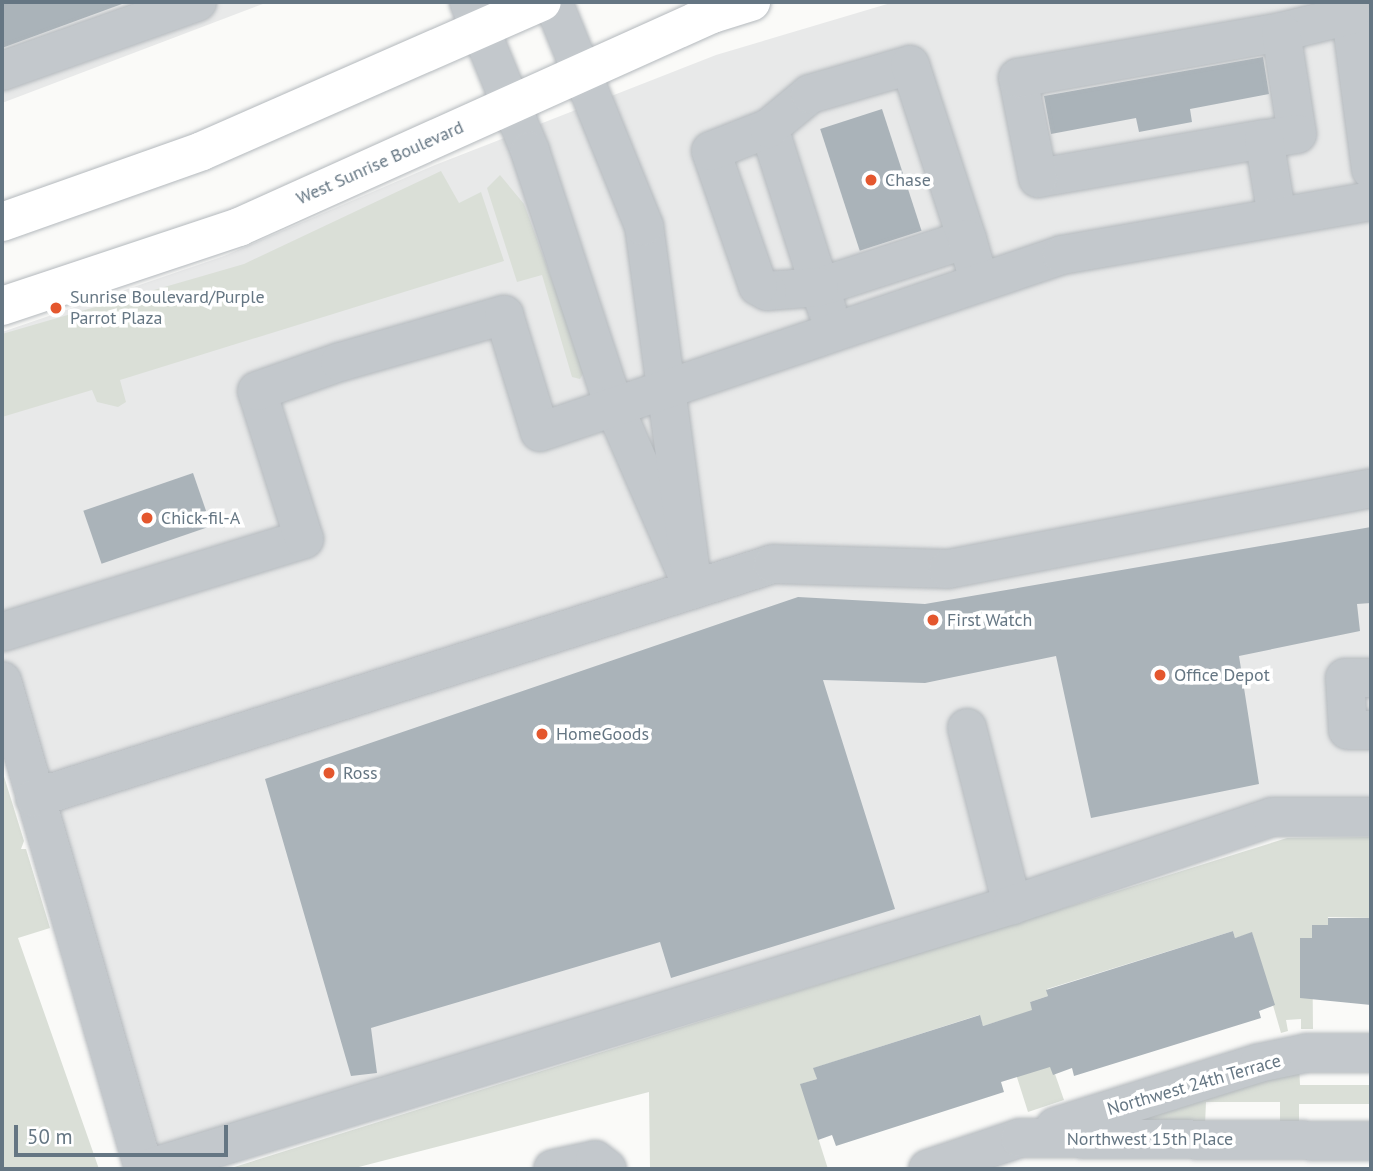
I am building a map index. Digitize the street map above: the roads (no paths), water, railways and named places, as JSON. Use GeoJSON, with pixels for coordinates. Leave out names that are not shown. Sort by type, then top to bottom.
{"type":"FeatureCollection","features":[{"type":"Feature","properties":{"kind":"highway"},"geometry":{"type":"LineString","coordinates":[[2,222],[202,151],[473,16],[542,2]]}},
{"type":"Feature","properties":{"kind":"highway","name":"West Sunrise Boulevard"},"geometry":{"type":"LineString","coordinates":[[2,306],[239,227],[712,14],[751,2]]}},
{"type":"Feature","properties":{"kind":"street"},"geometry":{"type":"LineString","coordinates":[[2,71],[197,2]]}},
{"type":"Feature","properties":{"kind":"street"},"geometry":{"type":"LineString","coordinates":[[553,2],[644,226],[693,588]]}},
{"type":"Feature","properties":{"kind":"street"},"geometry":{"type":"LineString","coordinates":[[1281,32],[1297,134],[1038,178],[1018,78],[1281,32],[1349,8],[1371,170]]}},
{"type":"Feature","properties":{"kind":"street"},"geometry":{"type":"LineString","coordinates":[[473,16],[530,151],[613,404],[693,588]]}},
{"type":"Feature","properties":{"kind":"street"},"geometry":{"type":"LineString","coordinates":[[967,239],[819,287],[776,293],[758,285],[711,151],[769,128],[810,94],[910,65],[967,239],[979,281]]}},
{"type":"Feature","properties":{"kind":"street"},"geometry":{"type":"LineString","coordinates":[[769,128],[834,332]]}},
{"type":"Feature","properties":{"kind":"street"},"geometry":{"type":"LineString","coordinates":[[1264,139],[1277,217]]}},
{"type":"Feature","properties":{"kind":"street"},"geometry":{"type":"LineString","coordinates":[[2,632],[304,539],[257,391],[340,362],[504,315],[540,432],[613,404],[666,389],[1062,255],[1371,201]]}},
{"type":"Feature","properties":{"kind":"street"},"geometry":{"type":"LineString","coordinates":[[35,798],[773,564],[948,569],[1371,488]]}},
{"type":"Feature","properties":{"kind":"street"},"geometry":{"type":"LineString","coordinates":[[1371,678],[1345,678],[1348,730],[1371,730]]}},
{"type":"Feature","properties":{"kind":"street"},"geometry":{"type":"LineString","coordinates":[[2,681],[146,1169],[1012,905],[1272,817],[1371,817]]}},
{"type":"Feature","properties":{"kind":"street"},"geometry":{"type":"LineString","coordinates":[[967,728],[1012,905]]}},
{"type":"Feature","properties":{"kind":"street","name":"Northwest 24th Terrace"},"geometry":{"type":"LineString","coordinates":[[1020,1138],[1259,1063],[1307,1053],[1371,1054]]}},
{"type":"Feature","properties":{"kind":"street","name":"Northwest 15th Place"},"geometry":{"type":"LineString","coordinates":[[932,1169],[1020,1138],[1371,1141]]}},
{"type":"Feature","properties":{"kind":"street"},"geometry":{"type":"LineString","coordinates":[[553,1169],[595,1160],[607,1169]]}},
{"type":"Feature","properties":{"kind":"place","name":"Chase"},"geometry":{"type":"Point","coordinates":[871,180]}},
{"type":"Feature","properties":{"kind":"place","name":"Sunrise Boulevard/Purple Parrot Plaza"},"geometry":{"type":"Point","coordinates":[56,308]}},
{"type":"Feature","properties":{"kind":"place","name":"Chick-fil-A"},"geometry":{"type":"Point","coordinates":[147,518]}},
{"type":"Feature","properties":{"kind":"place","name":"First Watch"},"geometry":{"type":"Point","coordinates":[933,620]}},
{"type":"Feature","properties":{"kind":"place","name":"Office Depot"},"geometry":{"type":"Point","coordinates":[1160,675]}},
{"type":"Feature","properties":{"kind":"place","name":"HomeGoods"},"geometry":{"type":"Point","coordinates":[542,734]}},
{"type":"Feature","properties":{"kind":"place","name":"Ross"},"geometry":{"type":"Point","coordinates":[329,773]}}]}
